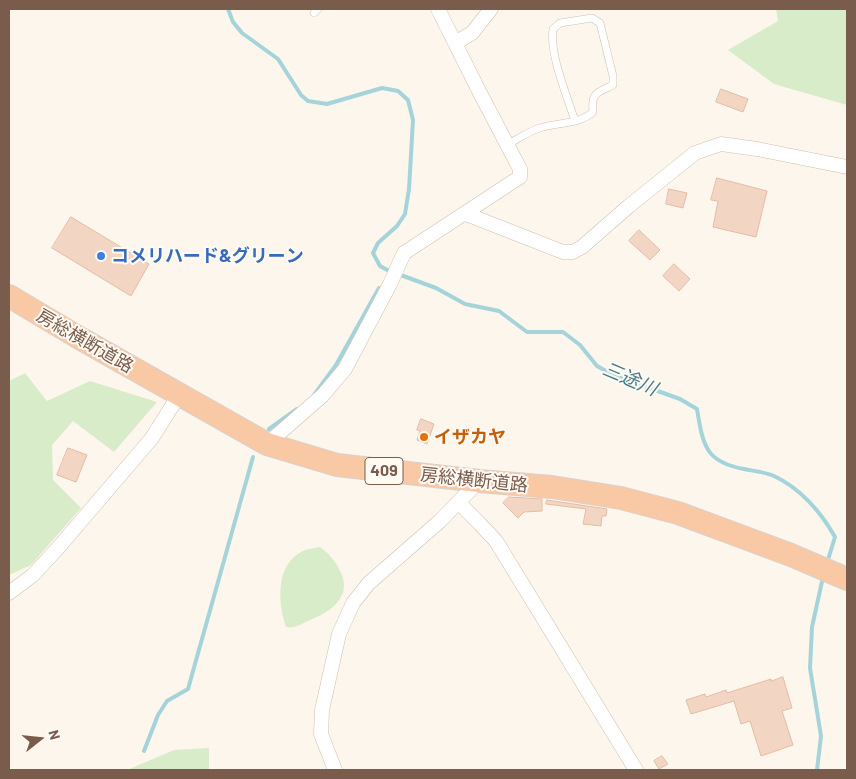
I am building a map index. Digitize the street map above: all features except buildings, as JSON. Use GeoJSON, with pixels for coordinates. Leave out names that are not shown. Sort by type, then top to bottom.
{"type":"FeatureCollection","features":[{"type":"Feature","properties":{"kind":"highway","name":"房総横断道路"},"geometry":{"type":"LineString","coordinates":[[9,296],[267,444],[337,466],[552,487],[621,498],[678,513],[791,555],[847,579]]}},
{"type":"Feature","properties":{"kind":"street"},"geometry":{"type":"LineString","coordinates":[[267,444],[323,395],[345,369],[390,284],[404,253],[520,177],[520,169],[508,144],[438,9]]}},
{"type":"Feature","properties":{"kind":"street"},"geometry":{"type":"LineString","coordinates":[[455,43],[472,33],[491,9]]}},
{"type":"Feature","properties":{"kind":"street"},"geometry":{"type":"LineString","coordinates":[[466,214],[563,252],[573,252],[601,232],[629,206],[695,152],[707,148],[721,144],[847,167]]}},
{"type":"Feature","properties":{"kind":"street"},"geometry":{"type":"LineString","coordinates":[[9,592],[33,575],[58,548],[152,438],[179,395]]}},
{"type":"Feature","properties":{"kind":"street"},"geometry":{"type":"LineString","coordinates":[[335,770],[321,734],[322,710],[339,634],[353,603],[369,583],[459,504],[479,481]]}},
{"type":"Feature","properties":{"kind":"street"},"geometry":{"type":"LineString","coordinates":[[459,504],[496,541],[636,770]]}},
{"type":"Feature","properties":{"kind":"lane"},"geometry":{"type":"LineString","coordinates":[[508,144],[540,128],[575,121],[586,118],[593,112],[592,100],[595,94],[613,85],[613,76],[600,23],[592,18],[560,23],[553,28],[554,52],[575,121]]}},
{"type":"Feature","properties":{"kind":"green space"},"geometry":{"type":"Polygon","coordinates":[[[776,9],[847,9],[847,105],[774,84],[728,50],[778,21],[776,9]]]}},
{"type":"Feature","properties":{"kind":"green space"},"geometry":{"type":"Polygon","coordinates":[[[25,373],[47,401],[90,381],[157,402],[114,452],[73,421],[52,445],[53,480],[81,508],[31,565],[9,575],[9,381],[25,373]]]}},
{"type":"Feature","properties":{"kind":"green space"},"geometry":{"type":"Polygon","coordinates":[[[320,547],[334,561],[343,577],[343,594],[339,601],[326,612],[297,626],[286,627],[280,597],[283,576],[287,566],[301,552],[320,547]]]}},
{"type":"Feature","properties":{"kind":"green space"},"geometry":{"type":"Polygon","coordinates":[[[209,748],[209,770],[127,770],[174,750],[209,748]]]}},
{"type":"Feature","properties":{"kind":"waterway","name":"三途川"},"geometry":{"type":"LineString","coordinates":[[228,9],[233,22],[242,33],[278,59],[301,95],[308,101],[327,104],[382,88],[398,91],[408,100],[413,120],[409,189],[405,214],[397,226],[378,243],[373,253],[380,266],[391,272]]}},
{"type":"Feature","properties":{"kind":"waterway","name":"三途川"},"geometry":{"type":"LineString","coordinates":[[398,274],[436,288],[465,304],[499,311],[527,332],[563,332],[580,345],[597,366],[613,375],[680,399],[697,409],[704,442],[708,450],[721,462],[774,476],[784,481],[801,494],[816,510],[835,537],[827,563]]}},
{"type":"Feature","properties":{"kind":"waterway"},"geometry":{"type":"LineString","coordinates":[[314,395],[336,365],[379,288]]}},
{"type":"Feature","properties":{"kind":"waterway"},"geometry":{"type":"LineString","coordinates":[[269,429],[297,409]]}},
{"type":"Feature","properties":{"kind":"waterway"},"geometry":{"type":"LineString","coordinates":[[144,751],[158,715],[167,701],[188,689],[253,457]]}},
{"type":"Feature","properties":{"kind":"waterway","name":"三途川"},"geometry":{"type":"LineString","coordinates":[[817,770],[821,736],[810,668],[812,627],[823,577]]}},
{"type":"Feature","properties":{"kind":"place","name":"コメリハード&グリーン"},"geometry":{"type":"Point","coordinates":[101,256]}},
{"type":"Feature","properties":{"kind":"place","name":"イザカヤ"},"geometry":{"type":"Point","coordinates":[424,437]}}]}
